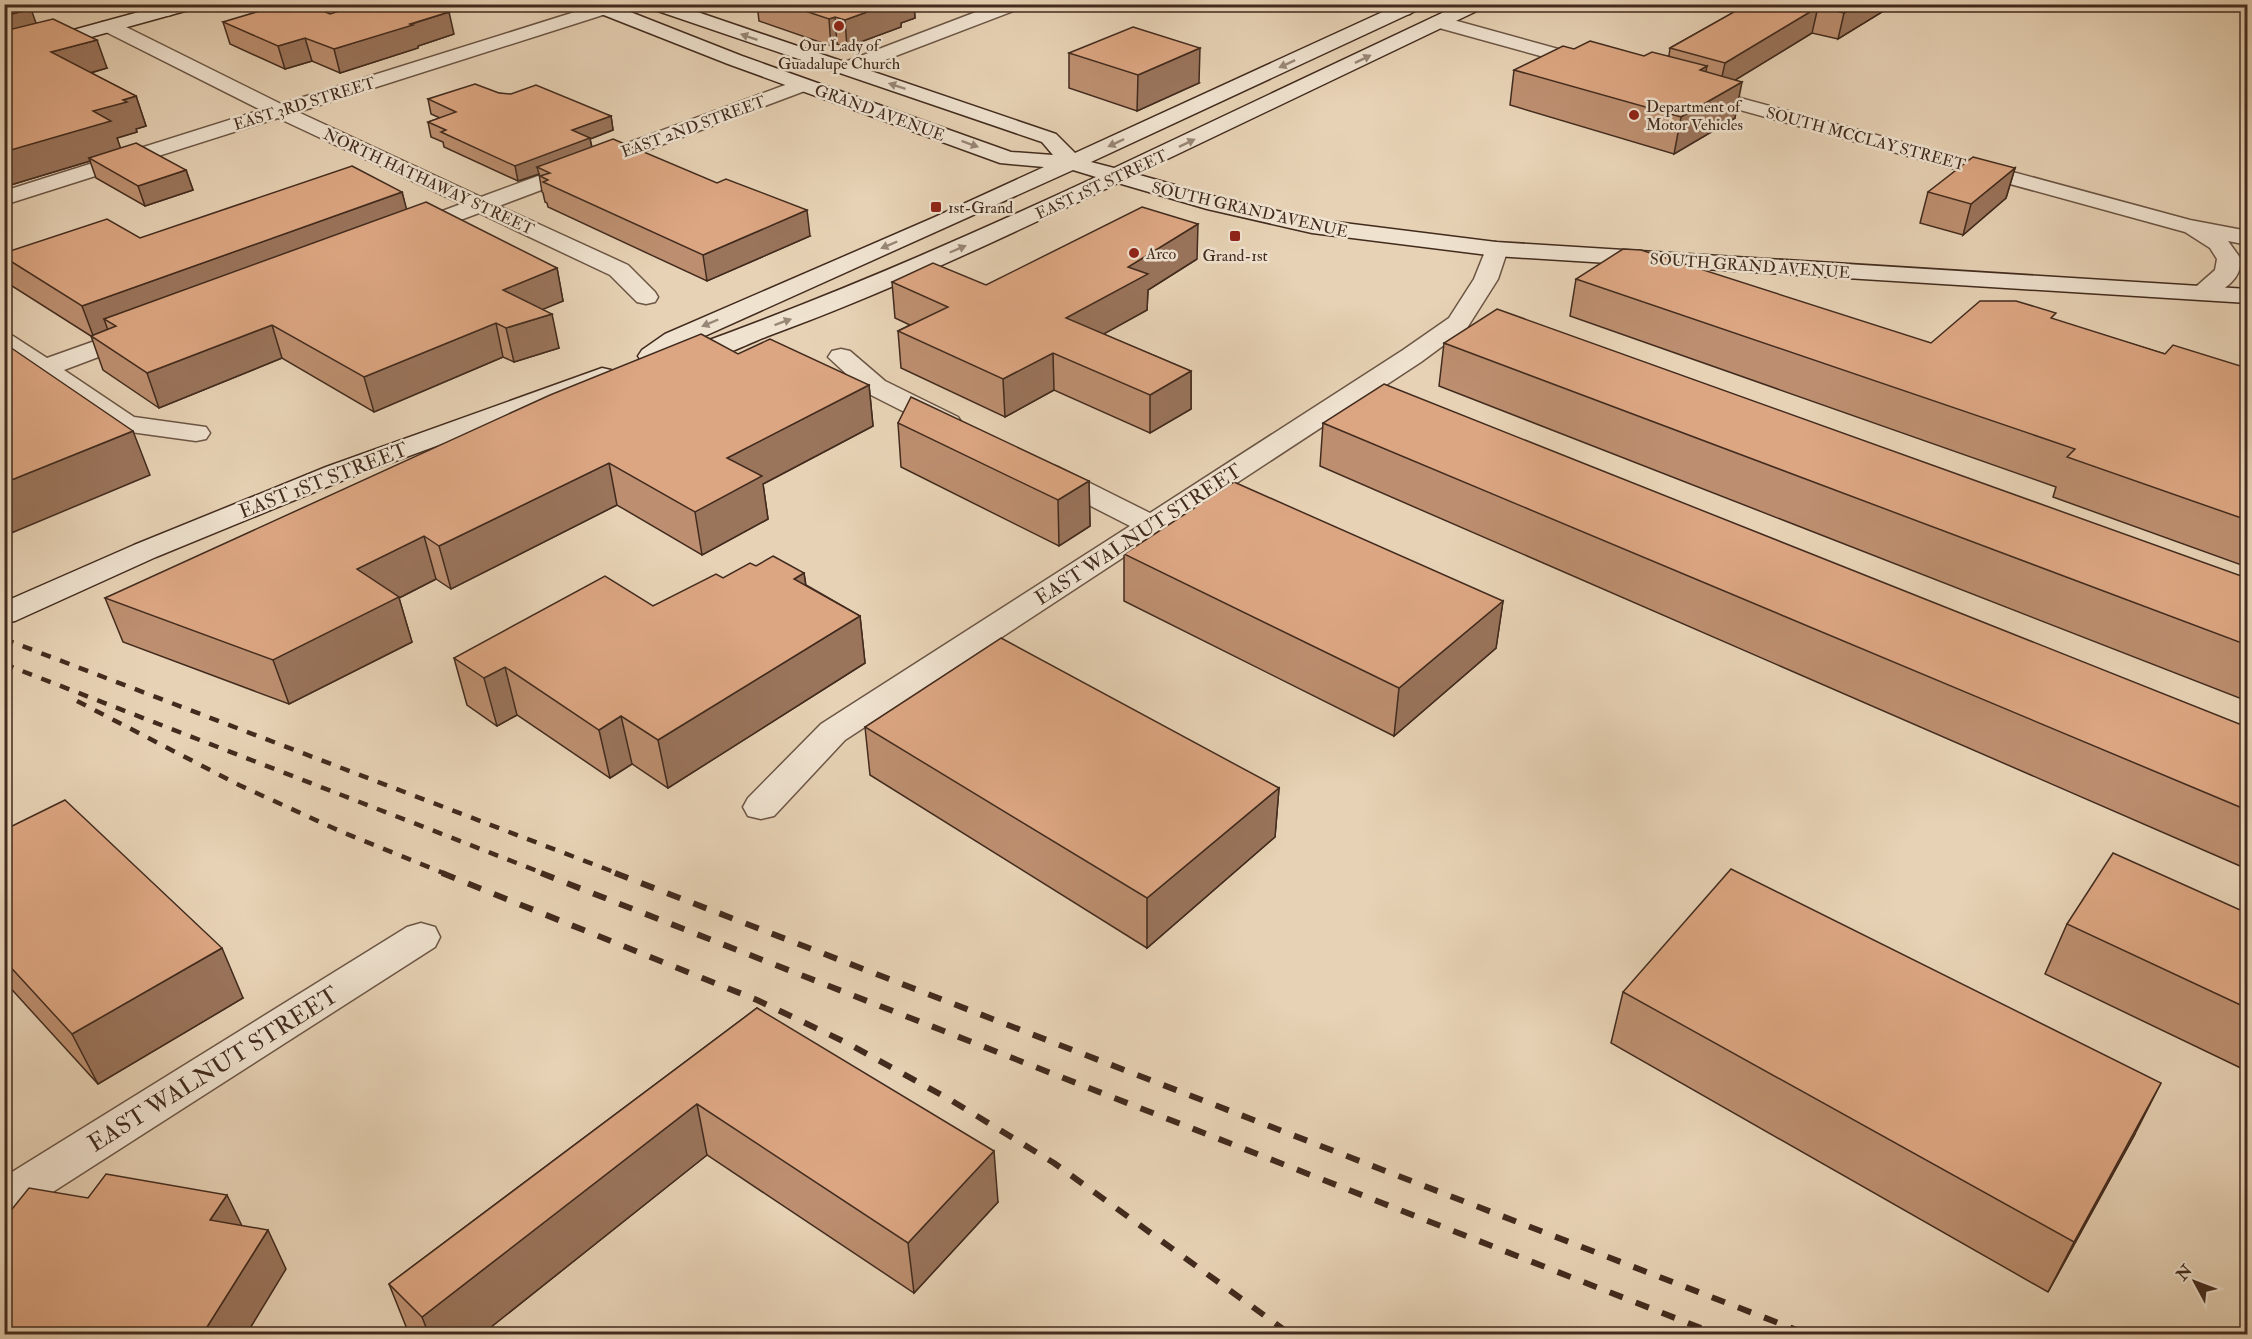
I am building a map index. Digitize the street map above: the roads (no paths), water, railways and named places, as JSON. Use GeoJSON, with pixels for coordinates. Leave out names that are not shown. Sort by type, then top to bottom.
{"type":"FeatureCollection","features":[{"type":"Feature","properties":{"kind":"main road"},"geometry":{"type":"LineString","coordinates":[[4,55],[109,26],[158,8],[190,4]]}},
{"type":"Feature","properties":{"kind":"main road","name":"GRAND AVENUE"},"geometry":{"type":"LineString","coordinates":[[655,4],[1049,138],[1072,163]]}},
{"type":"Feature","properties":{"kind":"main road"},"geometry":{"type":"LineString","coordinates":[[844,69],[1015,4]]}},
{"type":"Feature","properties":{"kind":"main road"},"geometry":{"type":"LineString","coordinates":[[1382,4],[1410,7]]}},
{"type":"Feature","properties":{"kind":"main road","name":"EAST 1ST STREET"},"geometry":{"type":"LineString","coordinates":[[4,614],[145,551],[336,473],[647,359],[694,355],[805,314],[987,237],[1116,177],[1438,14],[1477,4]]}},
{"type":"Feature","properties":{"kind":"main road","name":"GRAND AVENUE"},"geometry":{"type":"LineString","coordinates":[[597,7],[803,85],[1008,158],[1072,163],[1116,177]]}},
{"type":"Feature","properties":{"kind":"main road","name":"EAST 3RD STREET"},"geometry":{"type":"LineString","coordinates":[[4,198],[597,7]]}},
{"type":"Feature","properties":{"kind":"main road","name":"EAST 1ST STREET"},"geometry":{"type":"LineString","coordinates":[[647,359],[674,339],[1072,163],[1410,7]]}},
{"type":"Feature","properties":{"kind":"main road"},"geometry":{"type":"LineString","coordinates":[[1438,14],[1611,70]]}},
{"type":"Feature","properties":{"kind":"main road","name":"NORTH HATHAWAY STREET"},"geometry":{"type":"LineString","coordinates":[[109,26],[279,111],[619,270],[646,297]]}},
{"type":"Feature","properties":{"kind":"main road","name":"EAST 2ND STREET"},"geometry":{"type":"LineString","coordinates":[[390,238],[803,85]]}},
{"type":"Feature","properties":{"kind":"main road","name":"SOUTH MCCLAY STREET"},"geometry":{"type":"LineString","coordinates":[[1678,88],[2188,226],[2247,238]]}},
{"type":"Feature","properties":{"kind":"main road","name":"SOUTH GRAND AVENUE"},"geometry":{"type":"LineString","coordinates":[[1116,177],[1215,204],[1312,226],[1496,249],[2247,296]]}},
{"type":"Feature","properties":{"kind":"main road","name":"SOUTH MCCLAY STREET"},"geometry":{"type":"LineString","coordinates":[[2188,226],[2218,243],[2229,259],[2226,273],[2202,292]]}},
{"type":"Feature","properties":{"kind":"main road","name":"EAST WALNUT STREET"},"geometry":{"type":"LineString","coordinates":[[761,807],[833,732],[1458,323],[1486,279],[1496,249]]}},
{"type":"Feature","properties":{"kind":"main road"},"geometry":{"type":"LineString","coordinates":[[44,369],[155,327]]}},
{"type":"Feature","properties":{"kind":"main road"},"geometry":{"type":"LineString","coordinates":[[4,341],[126,424],[196,433]]}},
{"type":"Feature","properties":{"kind":"main road"},"geometry":{"type":"LineString","coordinates":[[841,357],[876,387],[972,435]]}},
{"type":"Feature","properties":{"kind":"main road"},"geometry":{"type":"LineString","coordinates":[[1025,461],[1152,525]]}},
{"type":"Feature","properties":{"kind":"main road","name":"EAST WALNUT STREET"},"geometry":{"type":"LineString","coordinates":[[4,1200],[422,937]]}},
{"type":"Feature","properties":{"kind":"railway"},"geometry":{"type":"LineString","coordinates":[[4,639],[619,874]]}},
{"type":"Feature","properties":{"kind":"railway"},"geometry":{"type":"LineString","coordinates":[[4,664],[545,874]]}},
{"type":"Feature","properties":{"kind":"railway"},"geometry":{"type":"LineString","coordinates":[[77,701],[239,785],[342,832],[446,874]]}},
{"type":"Feature","properties":{"kind":"railway"},"geometry":{"type":"LineString","coordinates":[[442,873],[757,1000],[847,1043],[949,1099],[1054,1163],[1290,1334]]}},
{"type":"Feature","properties":{"kind":"railway"},"geometry":{"type":"LineString","coordinates":[[541,873],[1716,1334]]}},
{"type":"Feature","properties":{"kind":"railway"},"geometry":{"type":"LineString","coordinates":[[615,873],[1807,1334]]}},
{"type":"Feature","properties":{"kind":"place","name":"Our Lady of Guadalupe Church"},"geometry":{"type":"Point","coordinates":[839,26]}},
{"type":"Feature","properties":{"kind":"place","name":"Department of Motor Vehicles"},"geometry":{"type":"Point","coordinates":[1634,115]}},
{"type":"Feature","properties":{"kind":"place","name":"1st-Grand"},"geometry":{"type":"Point","coordinates":[936,207]}},
{"type":"Feature","properties":{"kind":"place","name":"Grand-1st"},"geometry":{"type":"Point","coordinates":[1235,236]}},
{"type":"Feature","properties":{"kind":"place","name":"Arco"},"geometry":{"type":"Point","coordinates":[1134,253]}}]}
